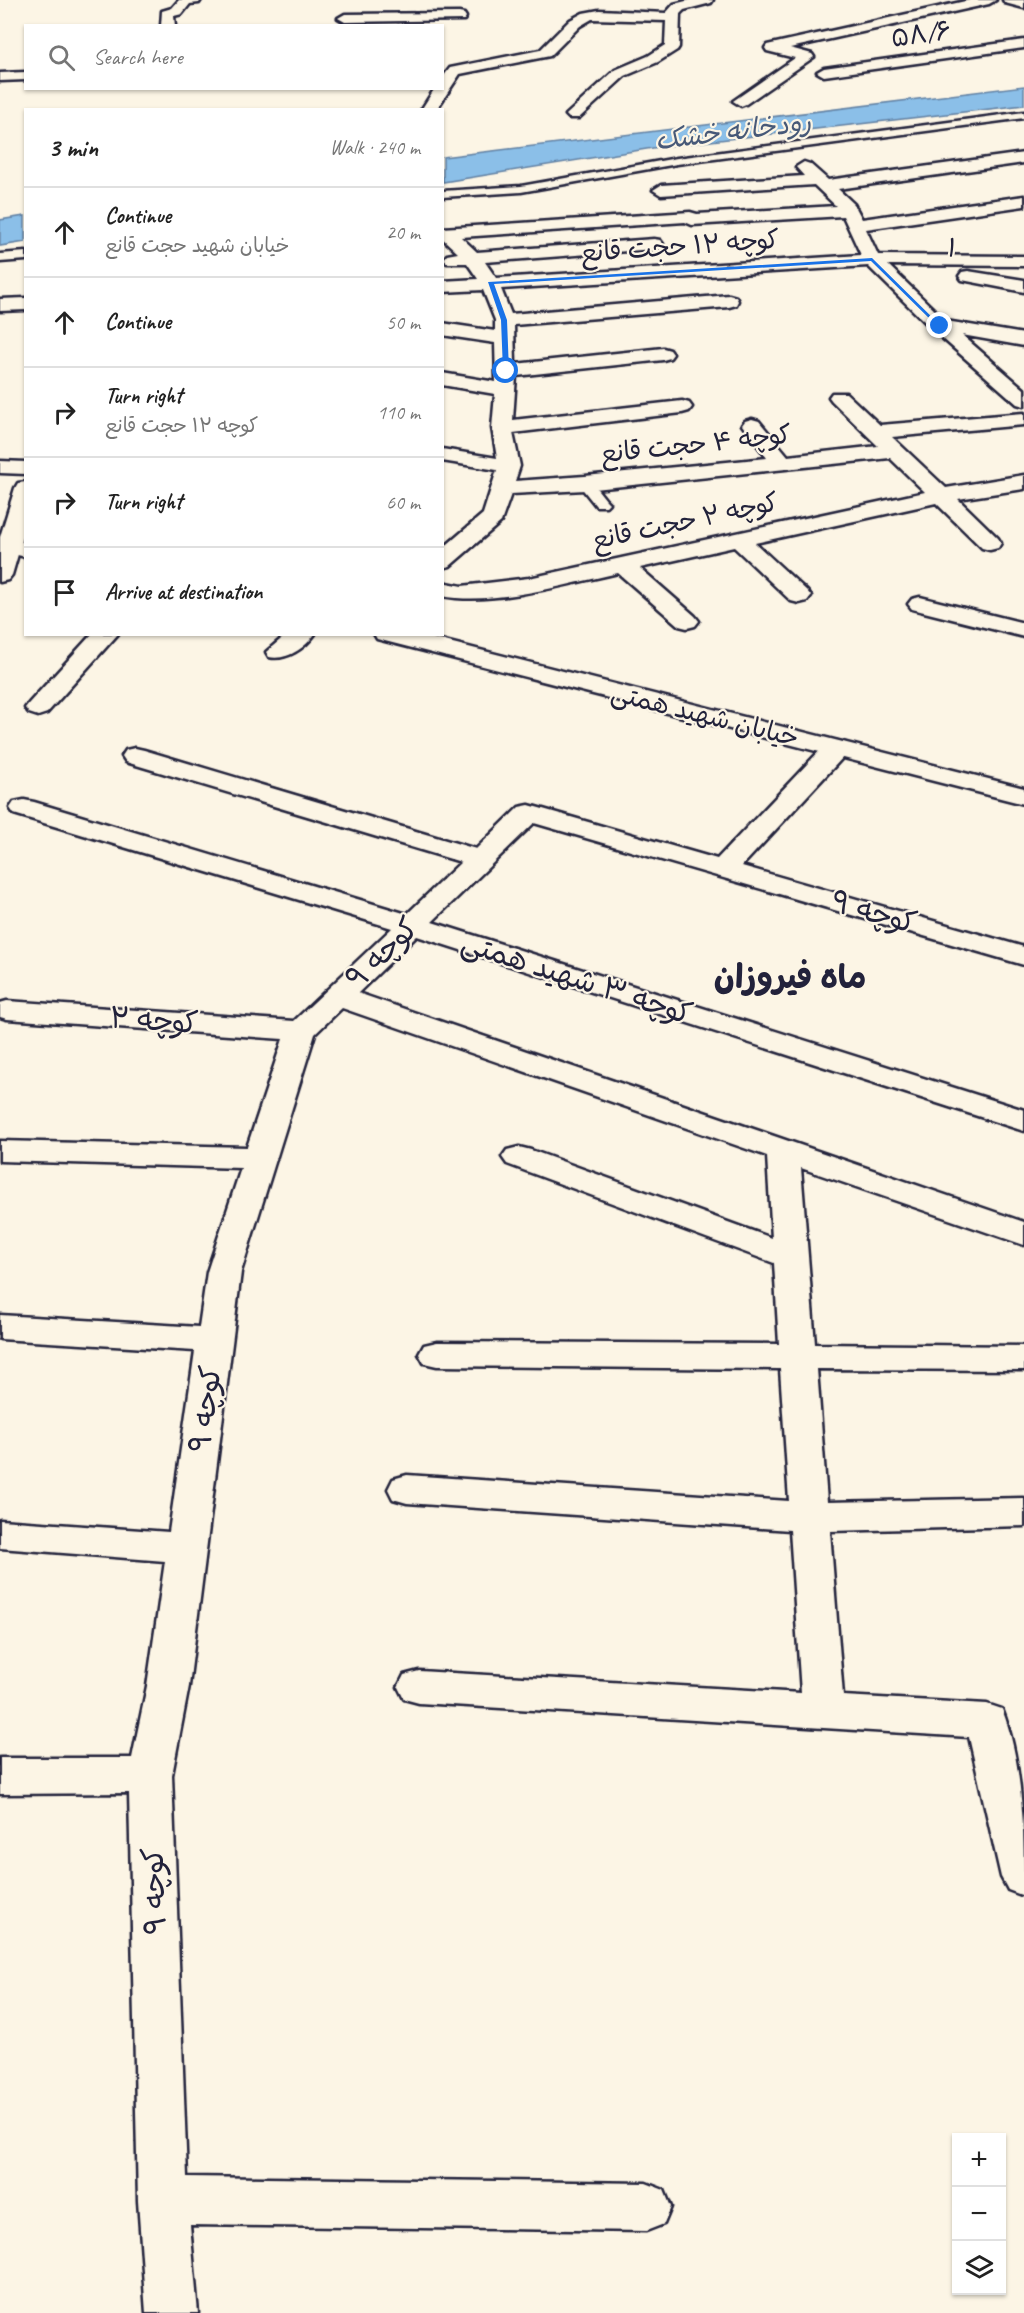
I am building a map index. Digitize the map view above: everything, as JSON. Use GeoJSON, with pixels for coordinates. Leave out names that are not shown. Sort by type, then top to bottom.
{"type":"FeatureCollection","features":[{"type":"Feature","properties":{"kind":"street"},"geometry":{"type":"LineString","coordinates":[[168,24],[167,14],[177,11],[185,0],[194,0]]}},
{"type":"Feature","properties":{"kind":"street"},"geometry":{"type":"LineString","coordinates":[[457,36],[462,0]]}},
{"type":"Feature","properties":{"kind":"street"},"geometry":{"type":"LineString","coordinates":[[741,101],[807,57],[772,48],[989,0]]}},
{"type":"Feature","properties":{"kind":"street"},"geometry":{"type":"LineString","coordinates":[[1010,0],[1024,4]]}},
{"type":"Feature","properties":{"kind":"street"},"geometry":{"type":"LineString","coordinates":[[574,115],[620,73],[653,59],[672,47],[673,17],[679,7],[699,1]]}},
{"type":"Feature","properties":{"kind":"street"},"geometry":{"type":"LineString","coordinates":[[451,67],[545,54],[565,32],[588,16],[599,14],[673,17]]}},
{"type":"Feature","properties":{"kind":"street"},"geometry":{"type":"LineString","coordinates":[[345,18],[459,17]]}},
{"type":"Feature","properties":{"kind":"street","name":"۵۸/۶"},"geometry":{"type":"LineString","coordinates":[[824,72],[1024,44]]}},
{"type":"Feature","properties":{"kind":"street"},"geometry":{"type":"LineString","coordinates":[[0,77],[24,76]]}},
{"type":"Feature","properties":{"kind":"street"},"geometry":{"type":"LineString","coordinates":[[429,108],[439,90]]}},
{"type":"Feature","properties":{"kind":"street"},"geometry":{"type":"LineString","coordinates":[[725,268],[691,219],[657,186],[822,183],[1024,158]]}},
{"type":"Feature","properties":{"kind":"street"},"geometry":{"type":"LineString","coordinates":[[804,167],[822,183],[853,218],[872,260],[940,326],[1022,396]]}},
{"type":"Feature","properties":{"kind":"street"},"geometry":{"type":"LineString","coordinates":[[933,214],[1024,201]]}},
{"type":"Feature","properties":{"kind":"street"},"geometry":{"type":"LineString","coordinates":[[444,232],[691,219],[853,218],[933,214],[1024,217]]}},
{"type":"Feature","properties":{"kind":"street"},"geometry":{"type":"LineString","coordinates":[[444,232],[472,257],[490,283],[505,329],[506,380],[502,428],[509,466],[493,517],[445,557]]}},
{"type":"Feature","properties":{"kind":"street"},"geometry":{"type":"LineString","coordinates":[[444,260],[654,244]]}},
{"type":"Feature","properties":{"kind":"street"},"geometry":{"type":"LineString","coordinates":[[872,260],[1024,261]]}},
{"type":"Feature","properties":{"kind":"street","name":"کوچه ۱۲ حجت قانع"},"geometry":{"type":"LineString","coordinates":[[444,287],[872,260]]}},
{"type":"Feature","properties":{"kind":"street","name":"۱"},"geometry":{"type":"LineString","coordinates":[[872,260],[1024,286]]}},
{"type":"Feature","properties":{"kind":"street"},"geometry":{"type":"LineString","coordinates":[[444,329],[505,329],[729,301]]}},
{"type":"Feature","properties":{"kind":"street"},"geometry":{"type":"LineString","coordinates":[[0,305],[24,304]]}},
{"type":"Feature","properties":{"kind":"street"},"geometry":{"type":"LineString","coordinates":[[940,326],[1024,340]]}},
{"type":"Feature","properties":{"kind":"street"},"geometry":{"type":"LineString","coordinates":[[444,379],[506,380],[663,354]]}},
{"type":"Feature","properties":{"kind":"street"},"geometry":{"type":"LineString","coordinates":[[839,397],[990,543]]}},
{"type":"Feature","properties":{"kind":"street"},"geometry":{"type":"LineString","coordinates":[[502,428],[682,407]]}},
{"type":"Feature","properties":{"kind":"street"},"geometry":{"type":"LineString","coordinates":[[876,432],[1024,419]]}},
{"type":"Feature","properties":{"kind":"street"},"geometry":{"type":"LineString","coordinates":[[753,425],[782,462]]}},
{"type":"Feature","properties":{"kind":"street","name":"کوچه ۴ حجت قانع"},"geometry":{"type":"LineString","coordinates":[[502,488],[585,483],[896,451]]}},
{"type":"Feature","properties":{"kind":"street"},"geometry":{"type":"LineString","coordinates":[[444,455],[509,466]]}},
{"type":"Feature","properties":{"kind":"street"},"geometry":{"type":"LineString","coordinates":[[0,467],[24,468]]}},
{"type":"Feature","properties":{"kind":"street","name":"کوچه ۲ حجت قانع"},"geometry":{"type":"LineString","coordinates":[[444,589],[462,593],[527,585],[939,495],[1024,482]]}},
{"type":"Feature","properties":{"kind":"street"},"geometry":{"type":"LineString","coordinates":[[0,574],[17,548],[24,501]]}},
{"type":"Feature","properties":{"kind":"street"},"geometry":{"type":"LineString","coordinates":[[738,539],[799,596]]}},
{"type":"Feature","properties":{"kind":"street"},"geometry":{"type":"LineString","coordinates":[[622,564],[687,621]]}},
{"type":"Feature","properties":{"kind":"street"},"geometry":{"type":"LineString","coordinates":[[920,604],[1024,630]]}},
{"type":"Feature","properties":{"kind":"street"},"geometry":{"type":"LineString","coordinates":[[38,708],[104,636]]}},
{"type":"Feature","properties":{"kind":"street"},"geometry":{"type":"LineString","coordinates":[[278,652],[300,636]]}},
{"type":"Feature","properties":{"kind":"street","name":"خیابان شهید همتی"},"geometry":{"type":"LineString","coordinates":[[394,636],[1024,795]]}},
{"type":"Feature","properties":{"kind":"street"},"geometry":{"type":"LineString","coordinates":[[723,869],[836,749]]}},
{"type":"Feature","properties":{"kind":"street"},"geometry":{"type":"LineString","coordinates":[[135,756],[481,859]]}},
{"type":"Feature","properties":{"kind":"street","name":"کوچه ۳ شهید همتی"},"geometry":{"type":"LineString","coordinates":[[24,808],[412,925],[1024,1121]]}},
{"type":"Feature","properties":{"kind":"street","name":"کوچه ۹"},"geometry":{"type":"LineString","coordinates":[[172,2313],[163,2200],[150,1775],[168,1686],[224,1272],[301,1031],[529,813],[1024,956]]}},
{"type":"Feature","properties":{"kind":"street"},"geometry":{"type":"LineString","coordinates":[[337,996],[1024,1234]]}},
{"type":"Feature","properties":{"kind":"street","name":"کوچه ۲"},"geometry":{"type":"LineString","coordinates":[[7,1010],[301,1031]]}},
{"type":"Feature","properties":{"kind":"street"},"geometry":{"type":"LineString","coordinates":[[783,1150],[822,1712]]}},
{"type":"Feature","properties":{"kind":"street"},"geometry":{"type":"LineString","coordinates":[[0,1151],[260,1158]]}},
{"type":"Feature","properties":{"kind":"street"},"geometry":{"type":"LineString","coordinates":[[519,1156],[790,1257]]}},
{"type":"Feature","properties":{"kind":"street"},"geometry":{"type":"LineString","coordinates":[[0,1327],[214,1340]]}},
{"type":"Feature","properties":{"kind":"street"},"geometry":{"type":"LineString","coordinates":[[437,1354],[1024,1358]]}},
{"type":"Feature","properties":{"kind":"street"},"geometry":{"type":"LineString","coordinates":[[407,1489],[809,1517],[1024,1512]]}},
{"type":"Feature","properties":{"kind":"street"},"geometry":{"type":"LineString","coordinates":[[0,1534],[187,1548]]}},
{"type":"Feature","properties":{"kind":"street"},"geometry":{"type":"LineString","coordinates":[[419,1687],[987,1721],[1024,1877]]}},
{"type":"Feature","properties":{"kind":"street"},"geometry":{"type":"LineString","coordinates":[[0,1776],[150,1775]]}},
{"type":"Feature","properties":{"kind":"street"},"geometry":{"type":"LineString","coordinates":[[163,2200],[646,2206]]}},
{"type":"Feature","properties":{"kind":"lane"},"geometry":{"type":"LineString","coordinates":[[444,194],[521,189],[722,155],[1024,115]]}},
{"type":"Feature","properties":{"kind":"lane"},"geometry":{"type":"LineString","coordinates":[[0,258],[24,256]]}},
{"type":"Feature","properties":{"kind":"lane"},"geometry":{"type":"LineString","coordinates":[[585,483],[601,503]]}},
{"type":"Feature","properties":{"kind":"water","name":"رودخانه خشک"},"geometry":{"type":"Polygon","coordinates":[[[1024,86],[1024,105],[659,147],[444,182],[444,157],[1024,86]]]}},
{"type":"Feature","properties":{"kind":"water"},"geometry":{"type":"Polygon","coordinates":[[[24,216],[24,242],[0,246],[0,220],[24,216]]]}},
{"type":"Feature","properties":{"kind":"district","name":"ماه فیروزان"},"geometry":{"type":"Point","coordinates":[790,977]}},
{"type":"Feature","properties":{"kind":"route"},"geometry":{"type":"LineString","coordinates":[[506,371],[504,320],[490,283],[872,260],[940,326]]}}]}
